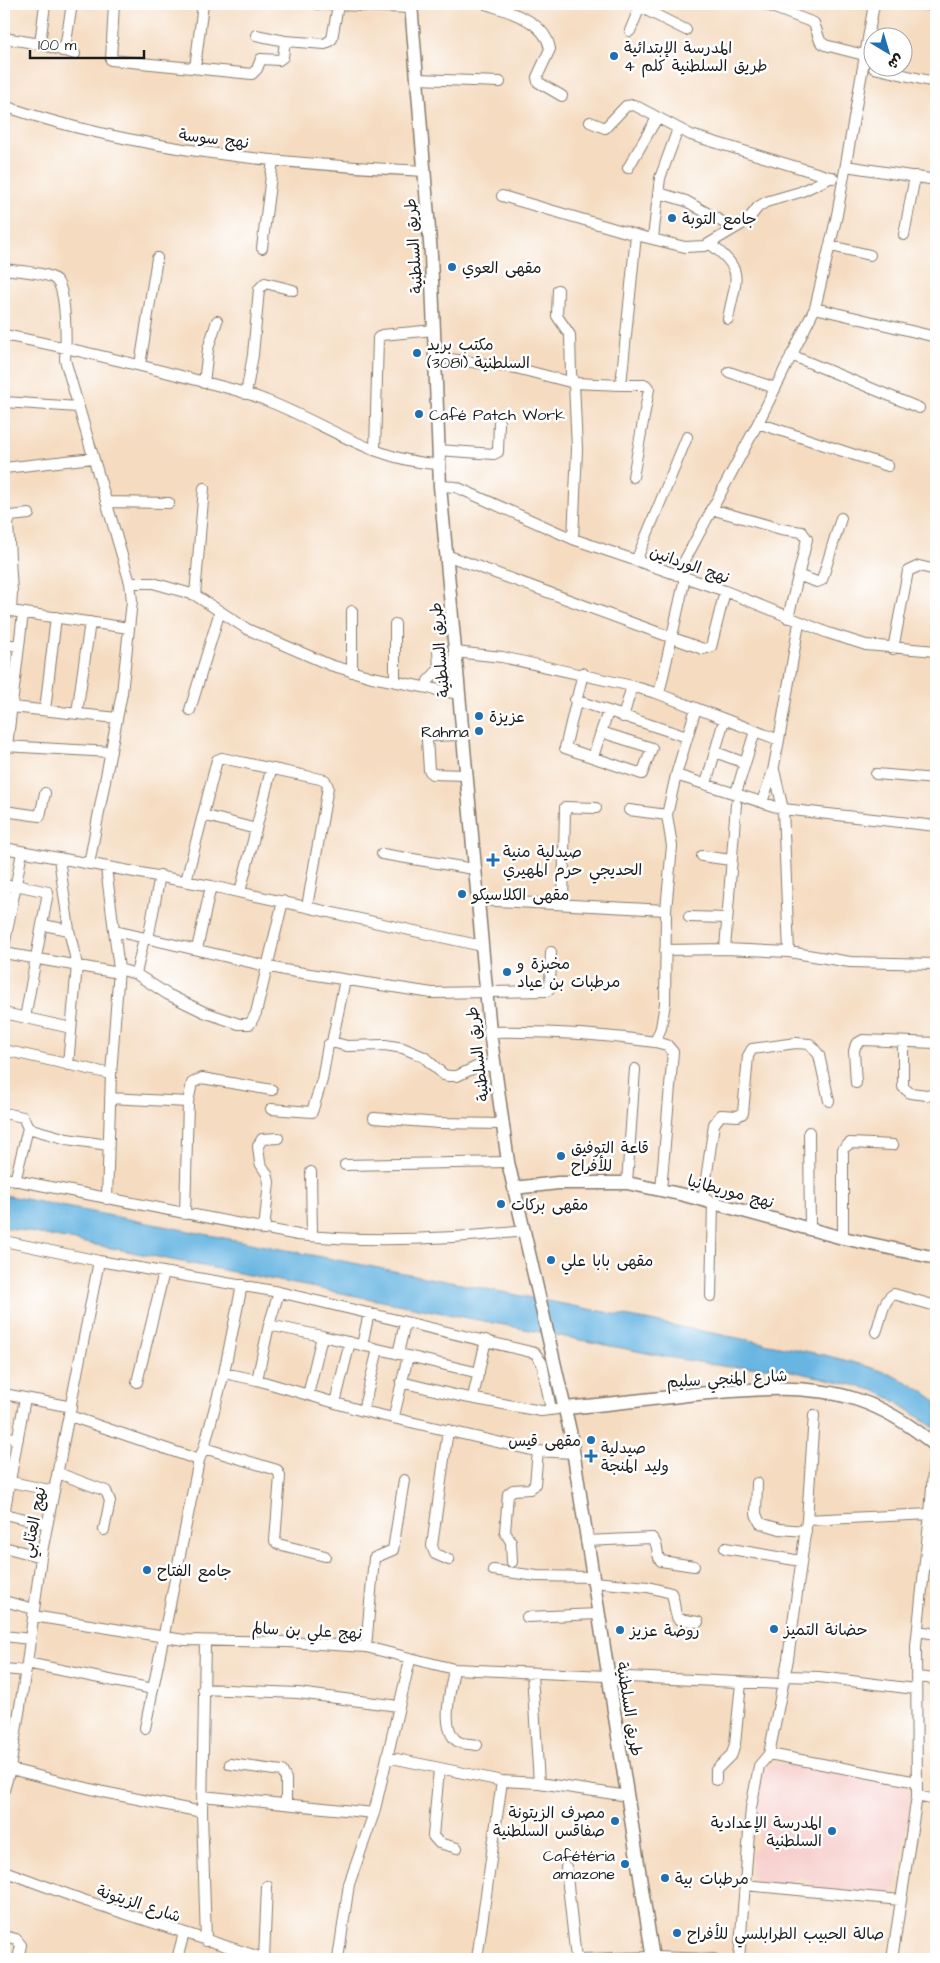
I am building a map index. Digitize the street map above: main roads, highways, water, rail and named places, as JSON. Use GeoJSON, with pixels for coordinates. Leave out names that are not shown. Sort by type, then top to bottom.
{"type":"FeatureCollection","features":[{"type":"Feature","properties":{"kind":"main road","name":"طريق السلطنية"},"geometry":{"type":"LineString","coordinates":[[411,6],[434,330],[438,464],[465,775],[494,1065],[508,1162],[566,1408],[653,1958]]}},
{"type":"Feature","properties":{"kind":"main road","name":"نهج موريطانيا"},"geometry":{"type":"LineString","coordinates":[[514,1188],[558,1183],[627,1183],[708,1201],[810,1230],[936,1258]]}},
{"type":"Feature","properties":{"kind":"main road","name":"شارع المنجي سليم"},"geometry":{"type":"LineString","coordinates":[[566,1408],[746,1390],[824,1392],[856,1400],[889,1413],[904,1421],[935,1445]]}},
{"type":"Feature","properties":{"kind":"water"},"geometry":{"type":"Polygon","coordinates":[[[4,1195],[825,1355],[883,1372],[922,1391],[936,1401],[936,1429],[892,1399],[873,1390],[774,1367],[728,1367],[667,1357],[4,1227],[4,1195]]]}},
{"type":"Feature","properties":{"kind":"place","name":"المدرسة الإبتدائية طريق السلطنية كلم 4"},"geometry":{"type":"Point","coordinates":[614,56]}},
{"type":"Feature","properties":{"kind":"place","name":"جامع التوبة"},"geometry":{"type":"Point","coordinates":[672,218]}},
{"type":"Feature","properties":{"kind":"place","name":"مقهى العوي"},"geometry":{"type":"Point","coordinates":[452,267]}},
{"type":"Feature","properties":{"kind":"place","name":"مكتب بريد السلطنية (3081)"},"geometry":{"type":"Point","coordinates":[417,353]}},
{"type":"Feature","properties":{"kind":"place","name":"Café Patch Work"},"geometry":{"type":"Point","coordinates":[419,414]}},
{"type":"Feature","properties":{"kind":"place","name":"عزيزة"},"geometry":{"type":"Point","coordinates":[479,716]}},
{"type":"Feature","properties":{"kind":"place","name":"Rahma"},"geometry":{"type":"Point","coordinates":[479,731]}},
{"type":"Feature","properties":{"kind":"place","name":"صيدلية منية الحديجي حرم المهيري"},"geometry":{"type":"Point","coordinates":[493,860]}},
{"type":"Feature","properties":{"kind":"place","name":"مقهى الكلاسيكو"},"geometry":{"type":"Point","coordinates":[462,894]}},
{"type":"Feature","properties":{"kind":"place","name":"مخبزة و مرطبات بن عياد"},"geometry":{"type":"Point","coordinates":[507,972]}},
{"type":"Feature","properties":{"kind":"place","name":"قاعة التوفيق للأفراح"},"geometry":{"type":"Point","coordinates":[561,1156]}},
{"type":"Feature","properties":{"kind":"place","name":"مقهى بركات"},"geometry":{"type":"Point","coordinates":[501,1204]}},
{"type":"Feature","properties":{"kind":"place","name":"مقهى بابا علي"},"geometry":{"type":"Point","coordinates":[551,1260]}},
{"type":"Feature","properties":{"kind":"place","name":"مقهى قيس"},"geometry":{"type":"Point","coordinates":[591,1440]}},
{"type":"Feature","properties":{"kind":"place","name":"صيدلية وليد المنجة"},"geometry":{"type":"Point","coordinates":[591,1456]}},
{"type":"Feature","properties":{"kind":"place","name":"جامع الفتاح"},"geometry":{"type":"Point","coordinates":[147,1570]}},
{"type":"Feature","properties":{"kind":"place","name":"حضانة التميز"},"geometry":{"type":"Point","coordinates":[774,1629]}},
{"type":"Feature","properties":{"kind":"place","name":"روضة عزيز"},"geometry":{"type":"Point","coordinates":[620,1630]}},
{"type":"Feature","properties":{"kind":"place","name":"مصرف الزيتونة صفاقس السلطنية"},"geometry":{"type":"Point","coordinates":[615,1821]}},
{"type":"Feature","properties":{"kind":"place","name":"المدرسة الإعدادية السلطنية"},"geometry":{"type":"Point","coordinates":[832,1831]}},
{"type":"Feature","properties":{"kind":"place","name":"Cafétéria amazone"},"geometry":{"type":"Point","coordinates":[625,1864]}},
{"type":"Feature","properties":{"kind":"place","name":"مرطبات بية"},"geometry":{"type":"Point","coordinates":[665,1878]}},
{"type":"Feature","properties":{"kind":"place","name":"صالة الحبيب الطرابلسي للأفراح"},"geometry":{"type":"Point","coordinates":[677,1933]}}]}
